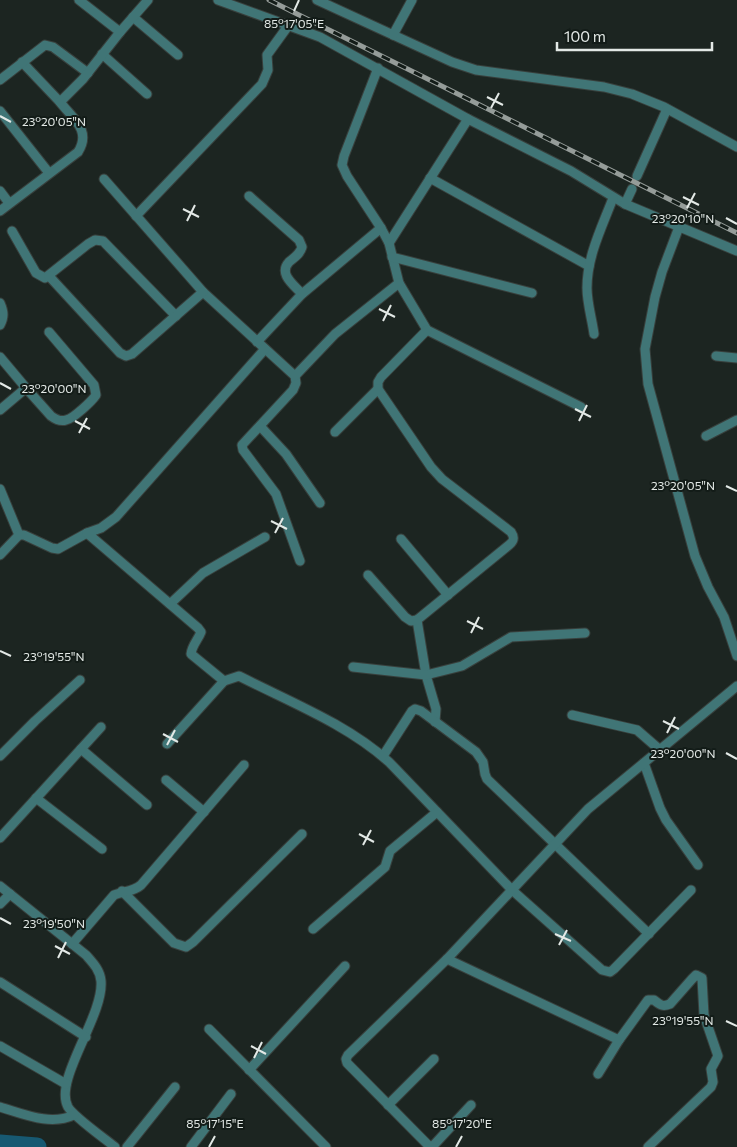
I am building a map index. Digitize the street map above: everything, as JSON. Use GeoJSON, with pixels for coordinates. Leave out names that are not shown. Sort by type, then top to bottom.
{"type":"FeatureCollection","features":[{"type":"Feature","properties":{"kind":"street"},"geometry":{"type":"LineString","coordinates":[[79,0],[120,32]]}},
{"type":"Feature","properties":{"kind":"street"},"geometry":{"type":"LineString","coordinates":[[60,102],[88,72],[148,0]]}},
{"type":"Feature","properties":{"kind":"street"},"geometry":{"type":"LineString","coordinates":[[218,0],[320,37],[468,118],[571,171],[613,198],[737,250]]}},
{"type":"Feature","properties":{"kind":"street"},"geometry":{"type":"LineString","coordinates":[[317,0],[452,62],[476,70],[604,88],[632,94],[667,109],[737,148]]}},
{"type":"Feature","properties":{"kind":"street"},"geometry":{"type":"LineString","coordinates":[[393,35],[412,0]]}},
{"type":"Feature","properties":{"kind":"street"},"geometry":{"type":"LineString","coordinates":[[133,17],[178,55]]}},
{"type":"Feature","properties":{"kind":"street"},"geometry":{"type":"LineString","coordinates":[[136,216],[262,84],[268,70],[267,55],[288,26]]}},
{"type":"Feature","properties":{"kind":"street"},"geometry":{"type":"LineString","coordinates":[[0,80],[45,45],[53,47],[88,72]]}},
{"type":"Feature","properties":{"kind":"street"},"geometry":{"type":"LineString","coordinates":[[102,54],[147,94]]}},
{"type":"Feature","properties":{"kind":"street"},"geometry":{"type":"LineString","coordinates":[[0,211],[78,152],[83,139],[80,126],[22,62]]}},
{"type":"Feature","properties":{"kind":"street"},"geometry":{"type":"LineString","coordinates":[[378,68],[344,156],[342,166],[389,243],[399,283],[427,330],[581,407]]}},
{"type":"Feature","properties":{"kind":"street"},"geometry":{"type":"LineString","coordinates":[[637,176],[667,109]]}},
{"type":"Feature","properties":{"kind":"street"},"geometry":{"type":"LineString","coordinates":[[0,111],[50,173]]}},
{"type":"Feature","properties":{"kind":"street"},"geometry":{"type":"LineString","coordinates":[[389,243],[468,118]]}},
{"type":"Feature","properties":{"kind":"street"},"geometry":{"type":"LineString","coordinates":[[430,178],[589,266]]}},
{"type":"Feature","properties":{"kind":"street"},"geometry":{"type":"LineString","coordinates":[[104,179],[203,292],[295,376],[296,383],[293,390],[244,442],[243,450],[276,494],[300,561]]}},
{"type":"Feature","properties":{"kind":"street"},"geometry":{"type":"LineString","coordinates":[[625,204],[632,189]]}},
{"type":"Feature","properties":{"kind":"street"},"geometry":{"type":"LineString","coordinates":[[0,191],[9,203]]}},
{"type":"Feature","properties":{"kind":"street"},"geometry":{"type":"LineString","coordinates":[[249,196],[299,240],[302,247],[300,253],[288,263],[284,270],[286,276],[302,294]]}},
{"type":"Feature","properties":{"kind":"street"},"geometry":{"type":"LineString","coordinates":[[594,334],[587,290],[589,266],[592,250],[613,198]]}},
{"type":"Feature","properties":{"kind":"street"},"geometry":{"type":"LineString","coordinates":[[679,227],[655,297],[645,349],[648,384],[696,556],[708,587],[724,617],[737,656]]}},
{"type":"Feature","properties":{"kind":"street"},"geometry":{"type":"LineString","coordinates":[[256,342],[302,294],[381,228]]}},
{"type":"Feature","properties":{"kind":"street"},"geometry":{"type":"LineString","coordinates":[[12,231],[36,273],[45,278],[88,244],[95,240],[103,241],[176,316]]}},
{"type":"Feature","properties":{"kind":"street"},"geometry":{"type":"LineString","coordinates":[[392,257],[532,293]]}},
{"type":"Feature","properties":{"kind":"street"},"geometry":{"type":"LineString","coordinates":[[49,276],[120,353],[126,356],[132,354],[203,292]]}},
{"type":"Feature","properties":{"kind":"street"},"geometry":{"type":"LineString","coordinates":[[295,376],[335,334],[399,283]]}},
{"type":"Feature","properties":{"kind":"street"},"geometry":{"type":"LineString","coordinates":[[0,303],[3,310],[3,318],[0,326]]}},
{"type":"Feature","properties":{"kind":"street"},"geometry":{"type":"LineString","coordinates":[[368,574],[405,617],[411,621],[417,620],[513,541],[514,536],[511,532],[442,479],[431,467],[378,388],[378,382],[382,377],[427,330]]}},
{"type":"Feature","properties":{"kind":"street"},"geometry":{"type":"LineString","coordinates":[[0,357],[51,416],[63,421],[68,420],[93,400],[96,395],[94,385],[49,332]]}},
{"type":"Feature","properties":{"kind":"street"},"geometry":{"type":"LineString","coordinates":[[0,555],[19,535],[24,534],[52,548],[58,548],[101,528],[116,517],[265,349]]}},
{"type":"Feature","properties":{"kind":"street"},"geometry":{"type":"LineString","coordinates":[[716,356],[737,358]]}},
{"type":"Feature","properties":{"kind":"street"},"geometry":{"type":"LineString","coordinates":[[0,410],[26,388]]}},
{"type":"Feature","properties":{"kind":"street"},"geometry":{"type":"LineString","coordinates":[[335,432],[378,388]]}},
{"type":"Feature","properties":{"kind":"street"},"geometry":{"type":"LineString","coordinates":[[706,436],[737,420]]}},
{"type":"Feature","properties":{"kind":"street"},"geometry":{"type":"LineString","coordinates":[[260,426],[286,454],[320,503]]}},
{"type":"Feature","properties":{"kind":"street"},"geometry":{"type":"LineString","coordinates":[[0,488],[19,535]]}},
{"type":"Feature","properties":{"kind":"street"},"geometry":{"type":"LineString","coordinates":[[87,533],[198,628],[201,632],[192,648],[191,654],[224,681]]}},
{"type":"Feature","properties":{"kind":"street"},"geometry":{"type":"LineString","coordinates":[[170,604],[202,573],[265,537]]}},
{"type":"Feature","properties":{"kind":"street"},"geometry":{"type":"LineString","coordinates":[[401,539],[448,595]]}},
{"type":"Feature","properties":{"kind":"street"},"geometry":{"type":"LineString","coordinates":[[417,620],[426,675],[436,709],[436,722]]}},
{"type":"Feature","properties":{"kind":"street"},"geometry":{"type":"LineString","coordinates":[[353,668],[426,675],[462,666],[511,638],[585,633]]}},
{"type":"Feature","properties":{"kind":"street"},"geometry":{"type":"LineString","coordinates":[[166,744],[224,681],[240,676],[350,732],[383,756],[512,890],[602,970],[610,972],[614,969],[691,890]]}},
{"type":"Feature","properties":{"kind":"street"},"geometry":{"type":"LineString","coordinates":[[0,756],[80,680]]}},
{"type":"Feature","properties":{"kind":"street"},"geometry":{"type":"LineString","coordinates":[[471,1105],[431,1147],[347,1063],[346,1059],[447,959],[555,843],[602,796],[737,686]]}},
{"type":"Feature","properties":{"kind":"street"},"geometry":{"type":"LineString","coordinates":[[383,756],[415,709],[436,722],[476,752],[483,762],[487,779],[649,934]]}},
{"type":"Feature","properties":{"kind":"street"},"geometry":{"type":"LineString","coordinates":[[572,716],[637,730],[660,750]]}},
{"type":"Feature","properties":{"kind":"street"},"geometry":{"type":"LineString","coordinates":[[0,838],[101,727]]}},
{"type":"Feature","properties":{"kind":"street"},"geometry":{"type":"LineString","coordinates":[[81,749],[147,805]]}},
{"type":"Feature","properties":{"kind":"street"},"geometry":{"type":"LineString","coordinates":[[644,763],[666,820],[698,865]]}},
{"type":"Feature","properties":{"kind":"street"},"geometry":{"type":"LineString","coordinates":[[72,944],[114,895],[122,891],[135,890],[141,885],[244,765]]}},
{"type":"Feature","properties":{"kind":"street"},"geometry":{"type":"LineString","coordinates":[[166,780],[204,812]]}},
{"type":"Feature","properties":{"kind":"street"},"geometry":{"type":"LineString","coordinates":[[36,798],[102,849]]}},
{"type":"Feature","properties":{"kind":"street"},"geometry":{"type":"LineString","coordinates":[[313,928],[385,867],[390,851],[437,812]]}},
{"type":"Feature","properties":{"kind":"street"},"geometry":{"type":"LineString","coordinates":[[122,891],[174,943],[186,947],[302,834]]}},
{"type":"Feature","properties":{"kind":"street"},"geometry":{"type":"LineString","coordinates":[[0,886],[72,944],[96,967],[101,980],[100,993],[86,1037],[66,1084],[65,1097],[74,1115],[115,1147]]}},
{"type":"Feature","properties":{"kind":"street"},"geometry":{"type":"LineString","coordinates":[[0,904],[10,894]]}},
{"type":"Feature","properties":{"kind":"street"},"geometry":{"type":"LineString","coordinates":[[447,959],[619,1040]]}},
{"type":"Feature","properties":{"kind":"street"},"geometry":{"type":"LineString","coordinates":[[249,1070],[345,966]]}},
{"type":"Feature","properties":{"kind":"street"},"geometry":{"type":"LineString","coordinates":[[598,1074],[619,1040],[648,1000],[654,1000],[660,1005],[665,1006],[670,1004],[692,978],[696,975],[702,978],[704,1015],[718,1056],[711,1070],[713,1082],[711,1087],[648,1147]]}},
{"type":"Feature","properties":{"kind":"street"},"geometry":{"type":"LineString","coordinates":[[0,982],[86,1037]]}},
{"type":"Feature","properties":{"kind":"street"},"geometry":{"type":"LineString","coordinates":[[209,1029],[326,1147]]}},
{"type":"Feature","properties":{"kind":"street"},"geometry":{"type":"LineString","coordinates":[[0,1046],[66,1084]]}},
{"type":"Feature","properties":{"kind":"street"},"geometry":{"type":"LineString","coordinates":[[388,1105],[434,1059]]}},
{"type":"Feature","properties":{"kind":"street"},"geometry":{"type":"LineString","coordinates":[[127,1147],[175,1087]]}},
{"type":"Feature","properties":{"kind":"street"},"geometry":{"type":"LineString","coordinates":[[191,1147],[232,1094]]}},
{"type":"Feature","properties":{"kind":"street"},"geometry":{"type":"LineString","coordinates":[[0,1107],[48,1120],[61,1120],[74,1115]]}},
{"type":"Feature","properties":{"kind":"waterway"},"geometry":{"type":"LineString","coordinates":[[0,1144],[37,1147]]}},
{"type":"Feature","properties":{"kind":"railway"},"geometry":{"type":"LineString","coordinates":[[269,0],[737,233]]}}]}
